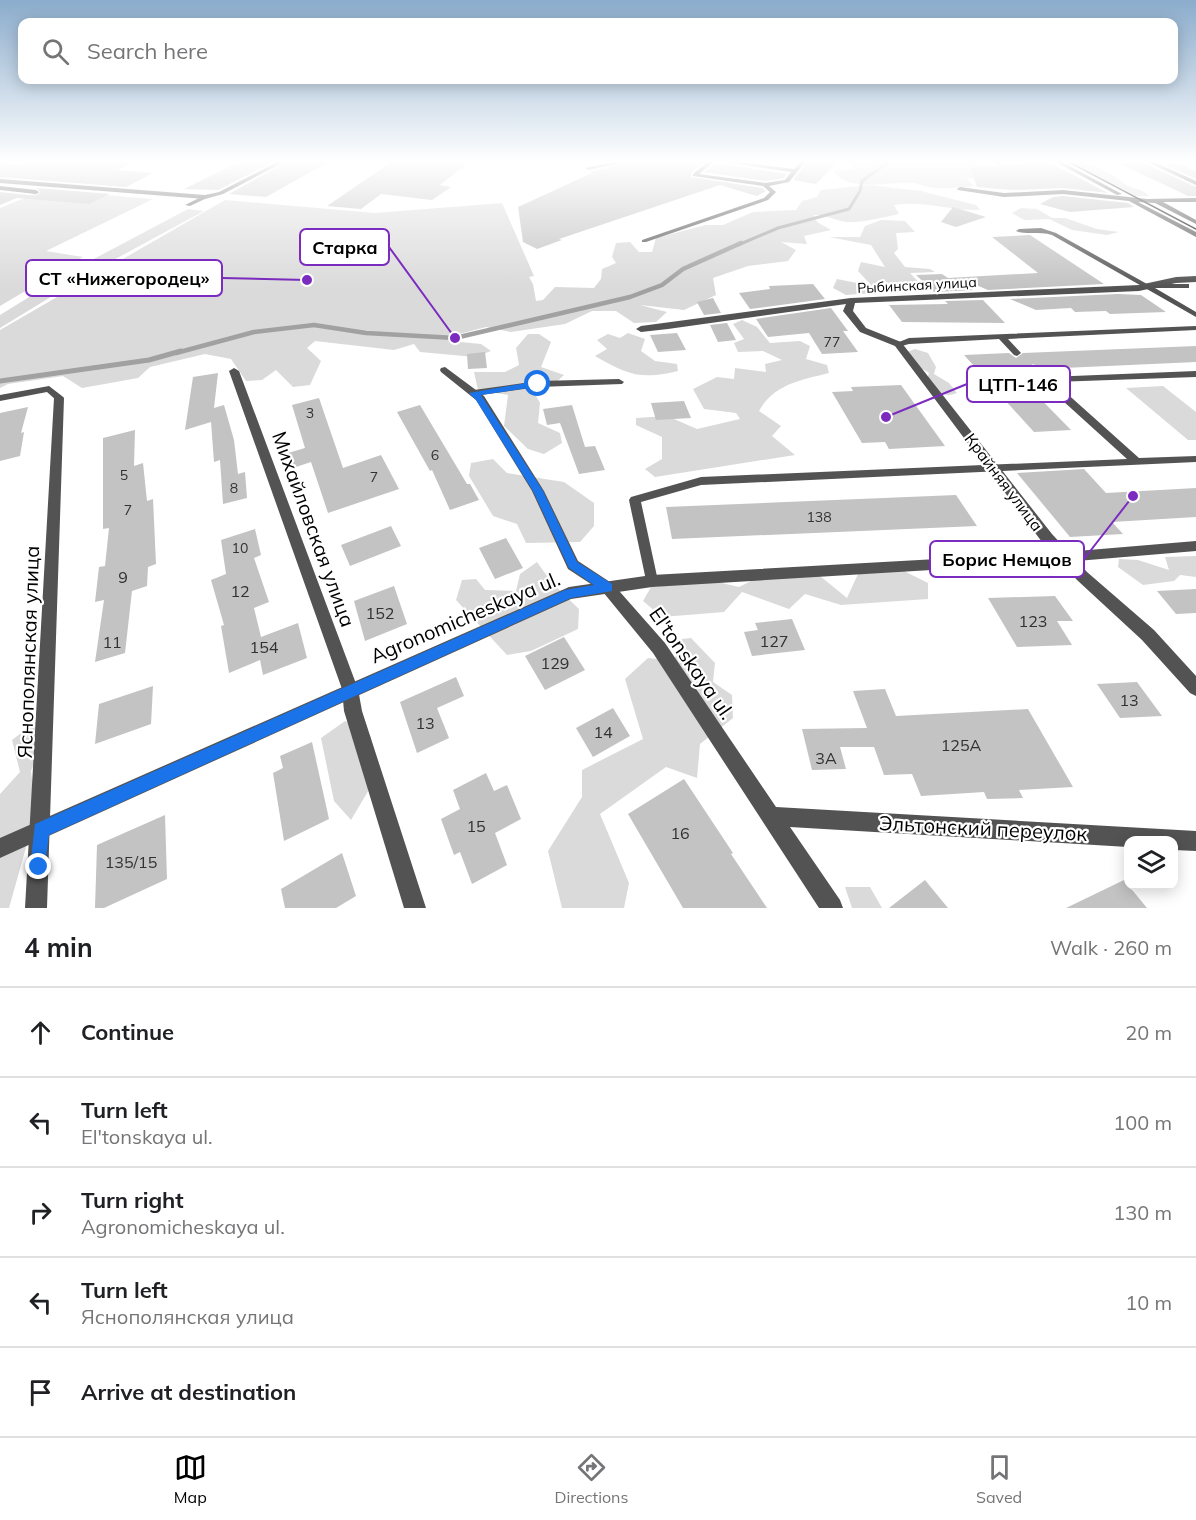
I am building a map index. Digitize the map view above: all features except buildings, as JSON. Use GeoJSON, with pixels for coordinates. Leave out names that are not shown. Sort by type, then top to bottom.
{"type":"FeatureCollection","features":[{"type":"Feature","properties":{"kind":"street","name":"Рыбинская улица"},"geometry":{"type":"LineString","coordinates":[[641,329],[694,324],[753,313],[851,301],[1149,286],[1176,280],[1196,279]]}},
{"type":"Feature","properties":{"kind":"street"},"geometry":{"type":"LineString","coordinates":[[851,301],[848,311],[863,330],[898,344]]}},
{"type":"Feature","properties":{"kind":"street","name":"Крайняя улица"},"geometry":{"type":"LineString","coordinates":[[898,344],[1047,538],[1082,576],[1148,635],[1196,688]]}},
{"type":"Feature","properties":{"kind":"street","name":"El'tonskaya ul."},"geometry":{"type":"LineString","coordinates":[[445,370],[480,398],[538,491],[573,565],[608,588],[659,648],[832,908]]}},
{"type":"Feature","properties":{"kind":"street","name":"Михайловская улица"},"geometry":{"type":"LineString","coordinates":[[234,371],[350,690],[353,711],[415,908]]}},
{"type":"Feature","properties":{"kind":"street","name":"Яснополянская улица"},"geometry":{"type":"LineString","coordinates":[[36,908],[59,398]]}},
{"type":"Feature","properties":{"kind":"street","name":"Agronomicheskaya ul."},"geometry":{"type":"LineString","coordinates":[[0,848],[569,593],[652,581],[1065,557],[1196,546]]}},
{"type":"Feature","properties":{"kind":"street","name":"Эльтонский переулок"},"geometry":{"type":"LineString","coordinates":[[770,816],[1196,841]]}},
{"type":"Feature","properties":{"kind":"lane"},"geometry":{"type":"LineString","coordinates":[[644,241],[753,203]]}},
{"type":"Feature","properties":{"kind":"lane"},"geometry":{"type":"LineString","coordinates":[[1136,203],[1196,235]]}},
{"type":"Feature","properties":{"kind":"lane"},"geometry":{"type":"LineString","coordinates":[[1160,203],[1196,222]]}},
{"type":"Feature","properties":{"kind":"lane"},"geometry":{"type":"LineString","coordinates":[[1019,231],[1041,230],[1054,234],[1149,286],[1196,315]]}},
{"type":"Feature","properties":{"kind":"lane"},"geometry":{"type":"LineString","coordinates":[[1149,286],[1186,286]]}},
{"type":"Feature","properties":{"kind":"lane"},"geometry":{"type":"LineString","coordinates":[[898,344],[909,341],[1196,328]]}},
{"type":"Feature","properties":{"kind":"lane"},"geometry":{"type":"LineString","coordinates":[[1002,338],[1017,353]]}},
{"type":"Feature","properties":{"kind":"lane"},"geometry":{"type":"LineString","coordinates":[[1034,369],[1137,462]]}},
{"type":"Feature","properties":{"kind":"lane"},"geometry":{"type":"LineString","coordinates":[[1046,380],[1196,374]]}},
{"type":"Feature","properties":{"kind":"lane"},"geometry":{"type":"LineString","coordinates":[[474,393],[538,384],[619,382]]}},
{"type":"Feature","properties":{"kind":"lane"},"geometry":{"type":"LineString","coordinates":[[0,398],[49,390],[59,398]]}},
{"type":"Feature","properties":{"kind":"lane"},"geometry":{"type":"LineString","coordinates":[[652,581],[635,500],[701,481],[1196,459]]}},
{"type":"Feature","properties":{"kind":"shaded area"},"geometry":{"type":"Polygon","coordinates":[[[11,203],[144,203],[46,251],[83,257],[0,306],[0,208],[11,203]]]}},
{"type":"Feature","properties":{"kind":"shaded area"},"geometry":{"type":"Polygon","coordinates":[[[219,203],[264,203],[375,213],[502,203],[534,276],[529,277],[533,284],[536,301],[543,300],[555,287],[594,288],[601,279],[602,269],[616,263],[612,257],[616,243],[630,242],[639,252],[652,252],[656,238],[706,225],[723,225],[753,212],[796,210],[800,203],[970,203],[976,205],[980,210],[927,205],[894,205],[899,214],[860,222],[847,222],[814,215],[817,222],[831,230],[804,236],[807,244],[781,242],[796,250],[788,261],[748,266],[713,278],[716,295],[684,310],[640,305],[667,312],[656,322],[634,323],[616,311],[592,311],[565,324],[511,332],[486,327],[452,336],[450,341],[481,344],[491,351],[475,357],[420,352],[414,344],[394,350],[315,341],[307,348],[321,361],[310,385],[293,387],[276,370],[262,380],[246,381],[231,359],[205,354],[150,367],[138,378],[82,388],[63,376],[8,384],[0,388],[0,330],[219,203]]]}},
{"type":"Feature","properties":{"kind":"shaded area"},"geometry":{"type":"Polygon","coordinates":[[[1021,208],[1037,209],[1052,218],[1065,218],[1097,229],[1119,232],[1107,235],[1072,230],[1049,219],[1024,220],[1012,213],[1021,208]]]}},
{"type":"Feature","properties":{"kind":"shaded area"},"geometry":{"type":"Polygon","coordinates":[[[188,209],[204,211],[95,270],[0,328],[0,315],[73,270],[188,209]]]}},
{"type":"Feature","properties":{"kind":"shaded area"},"geometry":{"type":"Polygon","coordinates":[[[881,220],[905,221],[915,232],[896,233],[898,249],[894,253],[905,267],[930,269],[935,272],[910,273],[925,289],[846,295],[833,288],[837,279],[872,286],[858,271],[861,262],[885,267],[871,245],[829,237],[860,237],[865,226],[881,220]]]}},
{"type":"Feature","properties":{"kind":"shaded area"},"geometry":{"type":"Polygon","coordinates":[[[742,320],[757,327],[770,343],[800,341],[810,346],[806,359],[827,365],[829,373],[789,384],[772,395],[759,411],[781,426],[772,436],[795,455],[655,477],[645,469],[662,459],[662,437],[636,425],[636,418],[667,416],[697,429],[740,419],[736,413],[704,409],[693,389],[717,377],[734,379],[735,368],[766,372],[765,364],[782,360],[763,351],[738,352],[734,343],[744,339],[733,324],[742,320]]]}},
{"type":"Feature","properties":{"kind":"shaded area"},"geometry":{"type":"Polygon","coordinates":[[[628,333],[645,339],[641,351],[655,361],[677,364],[678,371],[654,375],[635,374],[617,368],[595,356],[607,349],[597,340],[608,334],[620,338],[628,333]]]}},
{"type":"Feature","properties":{"kind":"shaded area"},"geometry":{"type":"Polygon","coordinates":[[[528,334],[539,334],[551,342],[541,367],[564,375],[552,386],[531,387],[540,403],[538,423],[560,433],[562,443],[544,454],[528,449],[504,426],[508,395],[478,390],[474,372],[505,372],[519,365],[516,348],[528,334]]]}},
{"type":"Feature","properties":{"kind":"shaded area"},"geometry":{"type":"Polygon","coordinates":[[[915,349],[928,353],[936,367],[934,374],[949,383],[957,393],[943,394],[933,387],[927,379],[929,373],[916,365],[907,352],[915,349]]]}},
{"type":"Feature","properties":{"kind":"shaded area"},"geometry":{"type":"Polygon","coordinates":[[[1163,386],[1196,412],[1196,440],[1188,440],[1126,388],[1163,386]]]}},
{"type":"Feature","properties":{"kind":"shaded area"},"geometry":{"type":"Polygon","coordinates":[[[493,459],[507,473],[564,482],[594,503],[594,526],[580,542],[526,543],[517,524],[493,516],[469,476],[471,463],[493,459]]]}},
{"type":"Feature","properties":{"kind":"shaded area"},"geometry":{"type":"Polygon","coordinates":[[[1196,556],[1196,577],[1180,575],[1174,581],[1143,585],[1118,567],[1119,559],[1138,560],[1169,570],[1165,557],[1196,556]]]}},
{"type":"Feature","properties":{"kind":"shaded area"},"geometry":{"type":"Polygon","coordinates":[[[537,562],[552,583],[579,609],[578,629],[531,651],[507,655],[456,600],[462,580],[476,579],[485,590],[516,591],[520,574],[537,562]]]}},
{"type":"Feature","properties":{"kind":"shaded area"},"geometry":{"type":"Polygon","coordinates":[[[904,571],[928,583],[928,599],[841,605],[805,594],[789,609],[742,592],[724,612],[662,617],[643,601],[651,587],[713,581],[739,587],[757,578],[820,576],[847,598],[858,574],[904,571]]]}},
{"type":"Feature","properties":{"kind":"shaded area"},"geometry":{"type":"Polygon","coordinates":[[[691,638],[715,663],[713,682],[732,695],[733,718],[700,744],[697,778],[666,767],[600,814],[629,883],[624,908],[562,908],[548,851],[582,797],[582,770],[643,739],[625,679],[648,658],[674,661],[682,639],[691,638]]]}},
{"type":"Feature","properties":{"kind":"shaded area"},"geometry":{"type":"Polygon","coordinates":[[[37,721],[50,724],[31,771],[36,812],[9,908],[0,908],[0,794],[20,772],[12,740],[37,721]]]}},
{"type":"Feature","properties":{"kind":"shaded area"},"geometry":{"type":"Polygon","coordinates":[[[345,721],[370,735],[380,771],[351,820],[334,801],[321,738],[345,721]]]}},
{"type":"Feature","properties":{"kind":"shaded area"},"geometry":{"type":"Polygon","coordinates":[[[845,887],[870,887],[882,908],[852,908],[845,887]]]}},
{"type":"Feature","properties":{"kind":"waterway"},"geometry":{"type":"LineString","coordinates":[[738,245],[778,228],[849,209],[852,203]]}},
{"type":"Feature","properties":{"kind":"waterway"},"geometry":{"type":"LineString","coordinates":[[176,353],[254,332],[314,325],[366,333],[455,338],[630,297],[662,285],[683,269],[741,243]]}},
{"type":"Feature","properties":{"kind":"waterway"},"geometry":{"type":"LineString","coordinates":[[0,381],[149,360],[181,351]]}},
{"type":"Feature","properties":{"kind":"tram line"},"geometry":{"type":"LineString","coordinates":[[1147,203],[1196,229]]}},
{"type":"Feature","properties":{"kind":"place","name":"СТ «Нижегородец»"},"geometry":{"type":"Point","coordinates":[307,280]}},
{"type":"Feature","properties":{"kind":"place","name":"Старка"},"geometry":{"type":"Point","coordinates":[455,338]}},
{"type":"Feature","properties":{"kind":"place","name":"ЦТП-146"},"geometry":{"type":"Point","coordinates":[886,417]}},
{"type":"Feature","properties":{"kind":"place","name":"Борис Немцов"},"geometry":{"type":"Point","coordinates":[1133,496]}},
{"type":"Feature","properties":{"kind":"route"},"geometry":{"type":"LineString","coordinates":[[39,867],[41,830],[569,593],[608,588],[573,565],[538,491],[480,398],[474,393],[538,384]]}}]}
